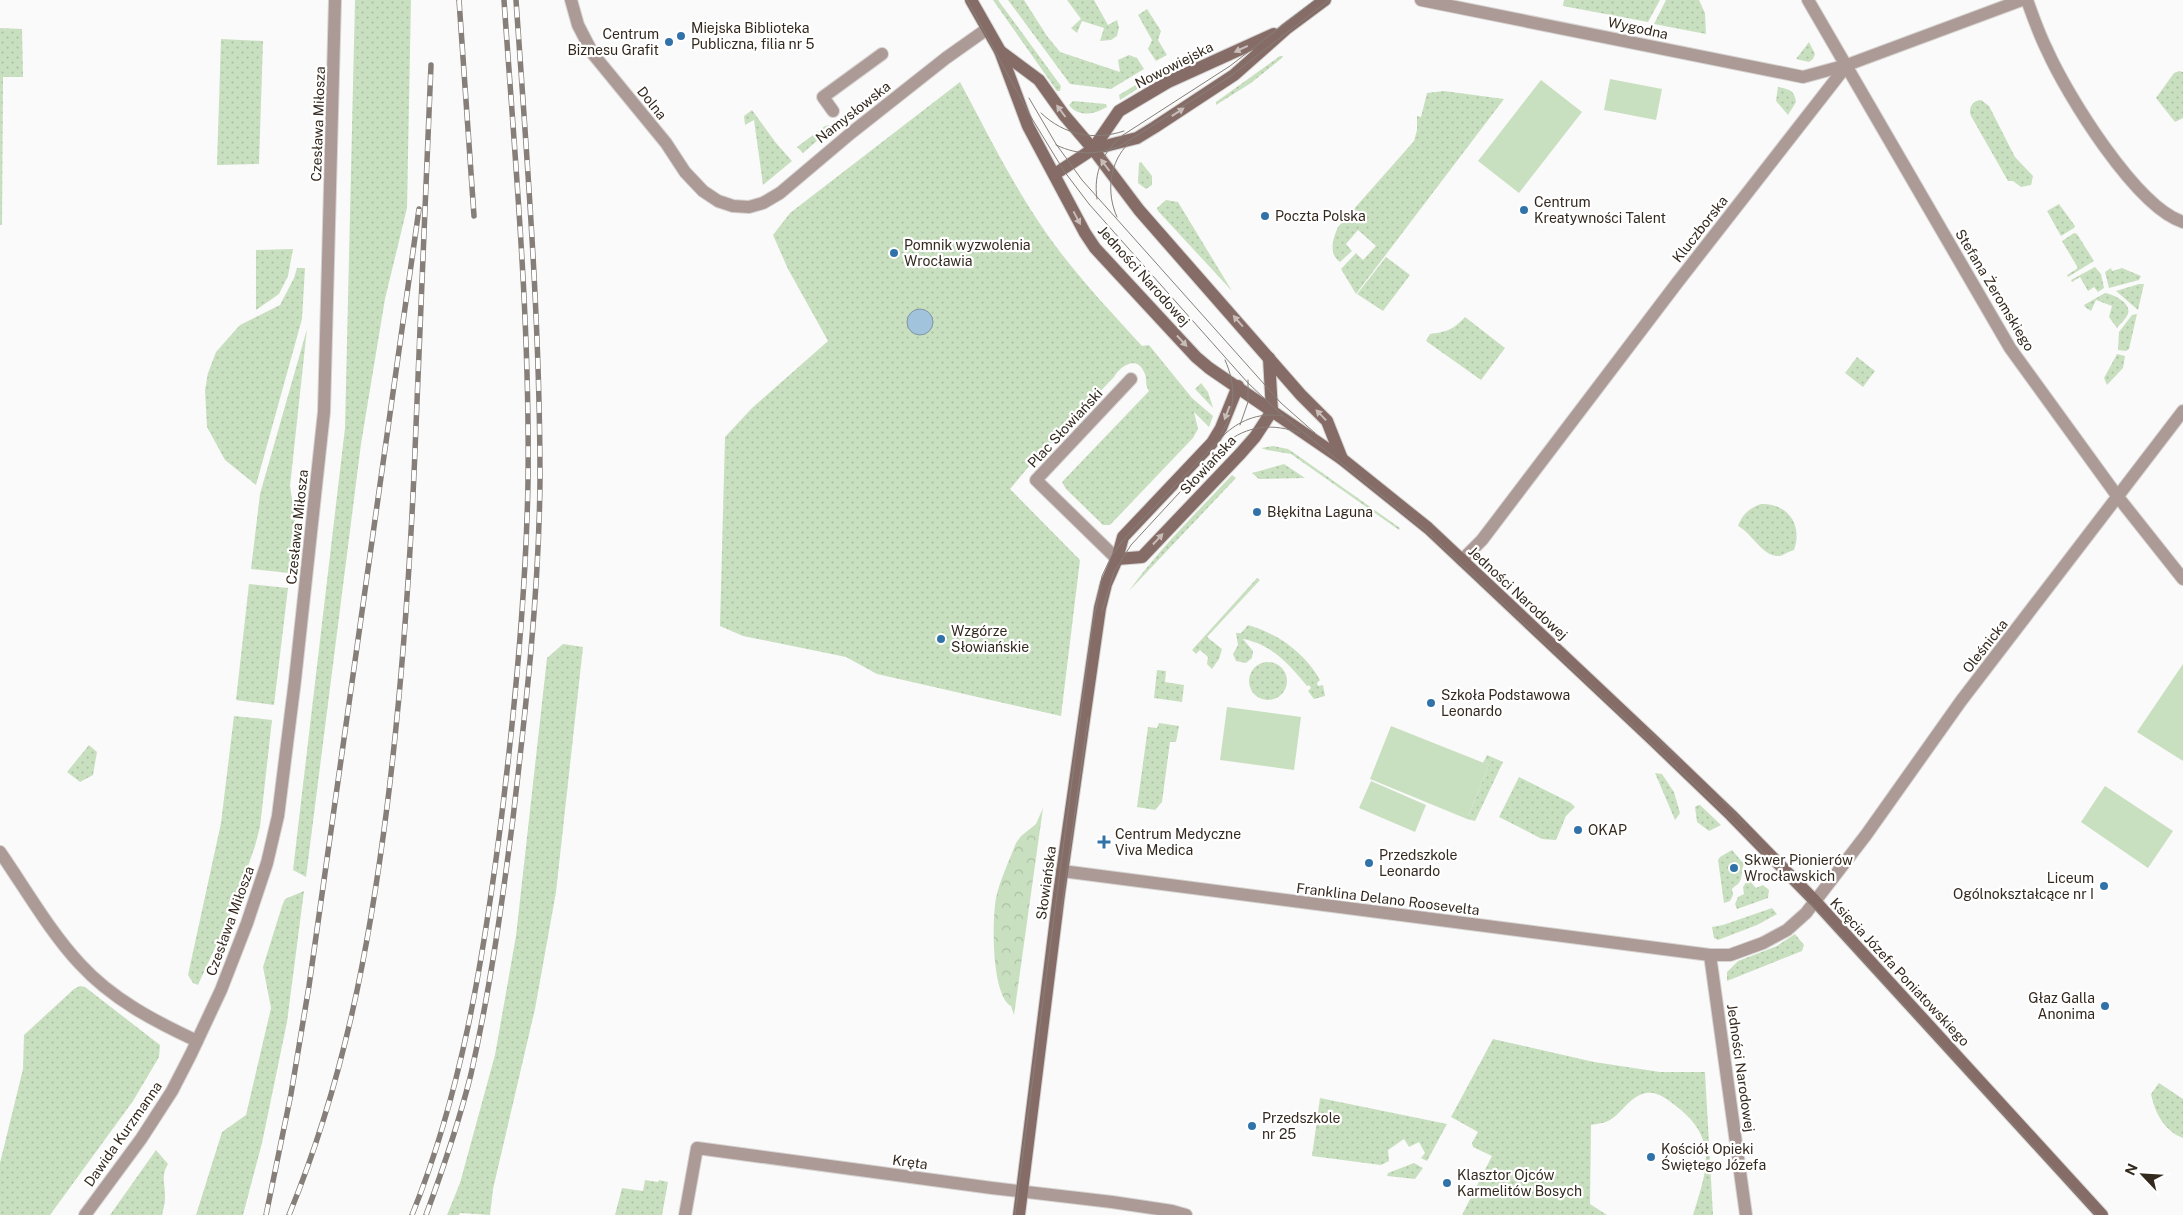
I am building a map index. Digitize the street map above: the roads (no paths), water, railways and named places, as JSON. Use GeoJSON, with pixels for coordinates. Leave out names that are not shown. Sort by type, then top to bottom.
{"type":"FeatureCollection","features":[{"type":"Feature","properties":{"kind":"street","name":"Czesława Miłosza"},"geometry":{"type":"LineString","coordinates":[[197,1042],[234,959],[267,863],[278,816],[324,412],[335,0]]}},
{"type":"Feature","properties":{"kind":"street","name":"Dolna"},"geometry":{"type":"LineString","coordinates":[[571,0],[578,25],[593,54],[666,143],[685,172],[703,190],[718,201],[733,206]]}},
{"type":"Feature","properties":{"kind":"street","name":"Jedności Narodowej"},"geometry":{"type":"LineString","coordinates":[[971,0],[1000,51],[1028,126],[1085,233],[1095,248],[1209,368],[1238,386],[1342,459],[1428,528],[1669,755]]}},
{"type":"Feature","properties":{"kind":"street","name":"Nowowiejska"},"geometry":{"type":"LineString","coordinates":[[1054,174],[1093,149],[1137,138],[1149,131],[1234,75],[1286,29],[1325,0]]}},
{"type":"Feature","properties":{"kind":"street","name":"Wygodna"},"geometry":{"type":"LineString","coordinates":[[1421,0],[1803,77],[1847,65]]}},
{"type":"Feature","properties":{"kind":"street","name":"Stefana Żeromskiego"},"geometry":{"type":"LineString","coordinates":[[1808,0],[2010,348],[2118,497],[2183,578]]}},
{"type":"Feature","properties":{"kind":"street"},"geometry":{"type":"LineString","coordinates":[[1847,65],[2022,0]]}},
{"type":"Feature","properties":{"kind":"street"},"geometry":{"type":"LineString","coordinates":[[2027,0],[2047,51],[2070,94],[2120,166],[2156,207],[2183,222]]}},
{"type":"Feature","properties":{"kind":"street","name":"Namysłowska"},"geometry":{"type":"LineString","coordinates":[[733,206],[749,206],[763,203],[780,193],[850,133],[946,58],[987,29]]}},
{"type":"Feature","properties":{"kind":"street","name":"Nowowiejska"},"geometry":{"type":"LineString","coordinates":[[1093,149],[1119,111],[1168,82],[1286,29]]}},
{"type":"Feature","properties":{"kind":"street","name":"Jedności Narodowej"},"geometry":{"type":"LineString","coordinates":[[1000,51],[1039,80],[1064,115],[1093,149],[1139,210],[1327,421],[1342,459]]}},
{"type":"Feature","properties":{"kind":"street"},"geometry":{"type":"LineString","coordinates":[[833,111],[823,97],[882,54]]}},
{"type":"Feature","properties":{"kind":"street","name":"Kluczborska"},"geometry":{"type":"LineString","coordinates":[[1462,560],[1482,540],[1672,289],[1847,65]]}},
{"type":"Feature","properties":{"kind":"street"},"geometry":{"type":"LineString","coordinates":[[1270,358],[1272,411]]}},
{"type":"Feature","properties":{"kind":"street","name":"Plac Słowiański"},"geometry":{"type":"LineString","coordinates":[[1117,559],[1036,480],[1131,379]]}},
{"type":"Feature","properties":{"kind":"street","name":"Słowiańska"},"geometry":{"type":"LineString","coordinates":[[1019,1215],[1093,643],[1106,584],[1117,559],[1123,537],[1212,443],[1221,428],[1238,386]]}},
{"type":"Feature","properties":{"kind":"street","name":"Słowiańska"},"geometry":{"type":"LineString","coordinates":[[1117,559],[1142,557],[1240,454],[1272,411]]}},
{"type":"Feature","properties":{"kind":"street","name":"Oleśnicka"},"geometry":{"type":"LineString","coordinates":[[1710,955],[1730,955],[1763,943],[1794,924],[1815,901],[1866,835],[1961,701],[2183,411]]}},
{"type":"Feature","properties":{"kind":"street","name":"Księcia Józefa Poniatowskiego"},"geometry":{"type":"LineString","coordinates":[[1669,755],[1732,815],[1815,901],[2102,1215]]}},
{"type":"Feature","properties":{"kind":"street"},"geometry":{"type":"LineString","coordinates":[[0,852],[81,965],[128,1005],[197,1042]]}},
{"type":"Feature","properties":{"kind":"street","name":"Franklina Delano Roosevelta"},"geometry":{"type":"LineString","coordinates":[[1062,871],[1710,955]]}},
{"type":"Feature","properties":{"kind":"street","name":"Jedności Narodowej"},"geometry":{"type":"LineString","coordinates":[[1710,955],[1746,1215]]}},
{"type":"Feature","properties":{"kind":"street","name":"Dawida Kurzmanna"},"geometry":{"type":"LineString","coordinates":[[85,1215],[146,1131],[172,1091],[197,1042]]}},
{"type":"Feature","properties":{"kind":"street","name":"Kręta"},"geometry":{"type":"LineString","coordinates":[[685,1215],[697,1148],[992,1188],[1112,1202],[1172,1211],[1186,1215]]}},
{"type":"Feature","properties":{"kind":"water"},"geometry":{"type":"Polygon","coordinates":[[[920,309],[929,313],[933,322],[929,331],[920,335],[911,331],[907,322],[911,313],[920,309]]]}},
{"type":"Feature","properties":{"kind":"tram line"},"geometry":{"type":"LineString","coordinates":[[967,0],[1031,117],[1064,171],[1089,204],[1248,383],[1283,416],[1425,530],[1706,795],[1770,859],[2096,1215]]}},
{"type":"Feature","properties":{"kind":"tram line"},"geometry":{"type":"LineString","coordinates":[[1097,199],[1096,189],[1101,163],[1110,148],[1123,135],[1230,66],[1315,0]]}},
{"type":"Feature","properties":{"kind":"tram line"},"geometry":{"type":"LineString","coordinates":[[1056,145],[1073,151],[1089,153],[1105,151],[1122,145],[1232,75],[1329,0]]}},
{"type":"Feature","properties":{"kind":"tram line"},"geometry":{"type":"LineString","coordinates":[[1029,98],[1056,144],[1082,180],[1281,403],[1315,433]]}},
{"type":"Feature","properties":{"kind":"tram line"},"geometry":{"type":"LineString","coordinates":[[1041,113],[1059,126],[1080,134],[1102,136],[1124,131]]}},
{"type":"Feature","properties":{"kind":"tram line"},"geometry":{"type":"LineString","coordinates":[[1117,217],[1111,198],[1111,178],[1117,159],[1129,143]]}},
{"type":"Feature","properties":{"kind":"tram line"},"geometry":{"type":"LineString","coordinates":[[1221,434],[1230,416],[1233,397],[1231,378],[1225,360]]}},
{"type":"Feature","properties":{"kind":"tram line"},"geometry":{"type":"LineString","coordinates":[[1240,425],[1248,402],[1248,380]]}},
{"type":"Feature","properties":{"kind":"tram line"},"geometry":{"type":"LineString","coordinates":[[1015,1215],[1092,628],[1102,576],[1112,555],[1124,539],[1226,433],[1246,420],[1267,415],[1283,416]]}},
{"type":"Feature","properties":{"kind":"tram line"},"geometry":{"type":"LineString","coordinates":[[1225,444],[1242,433],[1261,428],[1280,428],[1300,433]]}},
{"type":"Feature","properties":{"kind":"tram line"},"geometry":{"type":"LineString","coordinates":[[1102,611],[1114,572],[1131,545],[1229,439]]}},
{"type":"Feature","properties":{"kind":"tram line"},"geometry":{"type":"LineString","coordinates":[[1061,913],[1088,718]]}},
{"type":"Feature","properties":{"kind":"tram line"},"geometry":{"type":"LineString","coordinates":[[1647,729],[1680,760]]}},
{"type":"Feature","properties":{"kind":"tram line"},"geometry":{"type":"LineString","coordinates":[[1722,800],[1746,825]]}},
{"type":"Feature","properties":{"kind":"railway"},"geometry":{"type":"LineString","coordinates":[[459,0],[474,216]]}},
{"type":"Feature","properties":{"kind":"railway"},"geometry":{"type":"LineString","coordinates":[[412,1215],[444,1123],[468,1029],[477,981],[504,793],[522,615],[528,481],[527,360],[521,240],[504,0]]}},
{"type":"Feature","properties":{"kind":"railway"},"geometry":{"type":"LineString","coordinates":[[426,1215],[450,1145],[471,1074],[490,979],[513,818],[534,607],[540,480],[538,360],[516,0]]}},
{"type":"Feature","properties":{"kind":"railway"},"geometry":{"type":"LineString","coordinates":[[289,1215],[325,1115],[352,1014],[372,912],[387,807],[405,629],[411,540],[431,65]]}},
{"type":"Feature","properties":{"kind":"railway"},"geometry":{"type":"LineString","coordinates":[[266,1215],[291,1094],[309,986],[419,209]]}},
{"type":"Feature","properties":{"kind":"place","name":"Miejska Biblioteka Publiczna, filia nr 5"},"geometry":{"type":"Point","coordinates":[681,36]}},
{"type":"Feature","properties":{"kind":"place","name":"Centrum Biznesu Grafit"},"geometry":{"type":"Point","coordinates":[669,42]}},
{"type":"Feature","properties":{"kind":"place","name":"Centrum Kreatywności Talent"},"geometry":{"type":"Point","coordinates":[1524,210]}},
{"type":"Feature","properties":{"kind":"place","name":"Poczta Polska"},"geometry":{"type":"Point","coordinates":[1265,216]}},
{"type":"Feature","properties":{"kind":"place","name":"Pomnik wyzwolenia Wrocławia"},"geometry":{"type":"Point","coordinates":[894,253]}},
{"type":"Feature","properties":{"kind":"place","name":"Błękitna Laguna"},"geometry":{"type":"Point","coordinates":[1257,512]}},
{"type":"Feature","properties":{"kind":"place","name":"Wzgórze Słowiańskie"},"geometry":{"type":"Point","coordinates":[941,639]}},
{"type":"Feature","properties":{"kind":"place","name":"Szkoła Podstawowa Leonardo"},"geometry":{"type":"Point","coordinates":[1431,703]}},
{"type":"Feature","properties":{"kind":"place","name":"OKAP"},"geometry":{"type":"Point","coordinates":[1578,830]}},
{"type":"Feature","properties":{"kind":"place","name":"Centrum Medyczne Viva Medica"},"geometry":{"type":"Point","coordinates":[1104,842]}},
{"type":"Feature","properties":{"kind":"place","name":"Przedszkole Leonardo"},"geometry":{"type":"Point","coordinates":[1369,863]}},
{"type":"Feature","properties":{"kind":"place","name":"Skwer Pionierów Wrocławskich"},"geometry":{"type":"Point","coordinates":[1734,868]}},
{"type":"Feature","properties":{"kind":"place","name":"Liceum Ogólnokształcące nr I"},"geometry":{"type":"Point","coordinates":[2104,886]}},
{"type":"Feature","properties":{"kind":"place","name":"Głaz Galla Anonima"},"geometry":{"type":"Point","coordinates":[2105,1006]}},
{"type":"Feature","properties":{"kind":"place","name":"Przedszkole nr 25"},"geometry":{"type":"Point","coordinates":[1252,1126]}},
{"type":"Feature","properties":{"kind":"place","name":"Kościół Opieki Świętego Józefa"},"geometry":{"type":"Point","coordinates":[1651,1157]}},
{"type":"Feature","properties":{"kind":"place","name":"Klasztor Ojców Karmelitów Bosych"},"geometry":{"type":"Point","coordinates":[1447,1183]}}]}
